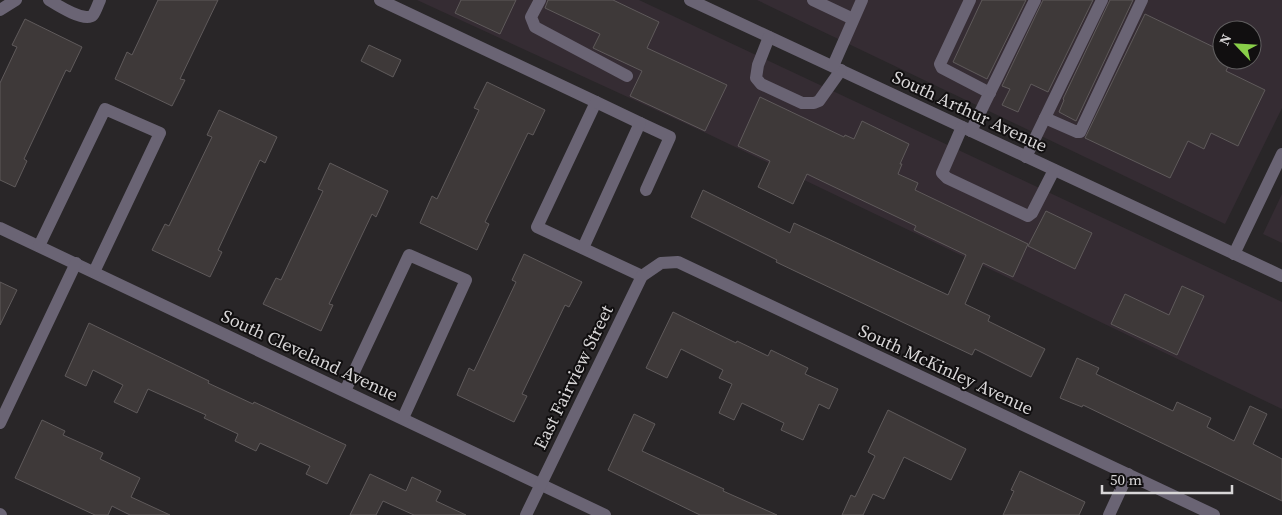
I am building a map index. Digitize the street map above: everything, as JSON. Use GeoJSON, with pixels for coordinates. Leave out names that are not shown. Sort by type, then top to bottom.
{"type":"FeatureCollection","features":[{"type":"Feature","properties":{"kind":"street"},"geometry":{"type":"LineString","coordinates":[[0,10],[16,0]]}},
{"type":"Feature","properties":{"kind":"street"},"geometry":{"type":"LineString","coordinates":[[49,0],[80,17],[88,18],[93,15],[100,0]]}},
{"type":"Feature","properties":{"kind":"street"},"geometry":{"type":"LineString","coordinates":[[380,0],[670,137],[646,190]]}},
{"type":"Feature","properties":{"kind":"street"},"geometry":{"type":"LineString","coordinates":[[540,0],[532,17],[535,27],[627,76]]}},
{"type":"Feature","properties":{"kind":"street","name":"South Arthur Avenue"},"geometry":{"type":"LineString","coordinates":[[690,0],[1282,276]]}},
{"type":"Feature","properties":{"kind":"street"},"geometry":{"type":"LineString","coordinates":[[813,0],[854,19]]}},
{"type":"Feature","properties":{"kind":"street"},"geometry":{"type":"LineString","coordinates":[[769,36],[758,65],[756,78],[761,84],[802,103],[814,103],[819,101],[837,68],[862,0]]}},
{"type":"Feature","properties":{"kind":"street"},"geometry":{"type":"LineString","coordinates":[[970,0],[940,64],[942,68],[990,93]]}},
{"type":"Feature","properties":{"kind":"street"},"geometry":{"type":"LineString","coordinates":[[1035,0],[990,93],[966,129],[942,173],[947,178],[1028,216],[1032,213],[1054,170]]}},
{"type":"Feature","properties":{"kind":"street"},"geometry":{"type":"LineString","coordinates":[[1026,157],[1102,0]]}},
{"type":"Feature","properties":{"kind":"street"},"geometry":{"type":"LineString","coordinates":[[1045,118],[1080,132],[1142,0]]}},
{"type":"Feature","properties":{"kind":"street"},"geometry":{"type":"LineString","coordinates":[[596,102],[537,227],[642,276]]}},
{"type":"Feature","properties":{"kind":"street"},"geometry":{"type":"LineString","coordinates":[[39,246],[105,110],[160,133],[94,272]]}},
{"type":"Feature","properties":{"kind":"street"},"geometry":{"type":"LineString","coordinates":[[583,248],[640,123]]}},
{"type":"Feature","properties":{"kind":"street"},"geometry":{"type":"LineString","coordinates":[[1234,254],[1282,154]]}},
{"type":"Feature","properties":{"kind":"street","name":"South Cleveland Avenue"},"geometry":{"type":"LineString","coordinates":[[0,228],[605,515]]}},
{"type":"Feature","properties":{"kind":"street"},"geometry":{"type":"LineString","coordinates":[[345,391],[409,255],[466,280],[403,418]]}},
{"type":"Feature","properties":{"kind":"street","name":"South McKinley Avenue"},"geometry":{"type":"LineString","coordinates":[[661,263],[678,262],[1214,515]]}},
{"type":"Feature","properties":{"kind":"street"},"geometry":{"type":"LineString","coordinates":[[0,423],[76,263]]}},
{"type":"Feature","properties":{"kind":"street","name":"East Fairview Street"},"geometry":{"type":"LineString","coordinates":[[526,515],[642,276],[661,263]]}},
{"type":"Feature","properties":{"kind":"street"},"geometry":{"type":"LineString","coordinates":[[1109,515],[1128,474]]}},
{"type":"Feature","properties":{"kind":"shaded area"},"geometry":{"type":"Polygon","coordinates":[[[417,0],[639,0],[1282,302],[1282,409],[706,133],[417,0]]]}},
{"type":"Feature","properties":{"kind":"shaded area"},"geometry":{"type":"Polygon","coordinates":[[[757,0],[1282,0],[1282,108],[1225,224],[757,0]]]}},
{"type":"Feature","properties":{"kind":"shaded area"},"geometry":{"type":"Polygon","coordinates":[[[1282,194],[1282,243],[1263,234],[1282,194]]]}},
{"type":"Feature","properties":{"kind":"building"},"geometry":{"type":"Polygon","coordinates":[[[158,0],[218,0],[180,79],[185,80],[172,106],[115,79],[127,52],[132,55],[158,0]]]}},
{"type":"Feature","properties":{"kind":"building"},"geometry":{"type":"Polygon","coordinates":[[[461,0],[516,0],[500,34],[455,13],[461,0]]]}},
{"type":"Feature","properties":{"kind":"building"},"geometry":{"type":"Polygon","coordinates":[[[548,0],[613,0],[659,22],[647,48],[727,85],[705,131],[630,96],[642,71],[593,48],[600,34],[545,8],[548,0]]]}},
{"type":"Feature","properties":{"kind":"building"},"geometry":{"type":"Polygon","coordinates":[[[982,0],[1026,0],[987,79],[953,62],[982,0]]]}},
{"type":"Feature","properties":{"kind":"building"},"geometry":{"type":"Polygon","coordinates":[[[1043,0],[1093,0],[1048,92],[1031,84],[1018,112],[1002,105],[1010,89],[1002,86],[1043,0]]]}},
{"type":"Feature","properties":{"kind":"building"},"geometry":{"type":"Polygon","coordinates":[[[1110,0],[1133,0],[1076,121],[1059,112],[1063,99],[1110,0]]]}},
{"type":"Feature","properties":{"kind":"building"},"geometry":{"type":"Polygon","coordinates":[[[1145,14],[1212,46],[1212,70],[1226,70],[1265,90],[1238,146],[1211,133],[1204,149],[1188,141],[1170,178],[1085,138],[1145,14]]]}},
{"type":"Feature","properties":{"kind":"building"},"geometry":{"type":"Polygon","coordinates":[[[25,19],[82,47],[70,72],[66,70],[24,159],[27,161],[15,187],[0,180],[0,83],[17,47],[12,45],[25,19]]]}},
{"type":"Feature","properties":{"kind":"building"},"geometry":{"type":"Polygon","coordinates":[[[369,45],[401,60],[393,77],[361,61],[369,45]]]}},
{"type":"Feature","properties":{"kind":"building"},"geometry":{"type":"Polygon","coordinates":[[[487,82],[545,110],[533,135],[528,133],[485,222],[489,224],[477,250],[420,223],[432,196],[437,199],[479,110],[474,108],[487,82]]]}},
{"type":"Feature","properties":{"kind":"building"},"geometry":{"type":"Polygon","coordinates":[[[760,97],[844,137],[845,135],[854,139],[862,121],[909,144],[900,164],[902,164],[898,174],[918,183],[915,190],[1028,244],[1013,277],[983,263],[965,304],[990,316],[988,321],[1045,349],[1031,377],[975,349],[972,355],[938,339],[776,262],[777,260],[691,217],[703,190],[790,233],[794,223],[948,295],[966,255],[914,230],[916,226],[807,174],[793,204],[758,187],[770,161],[738,146],[760,97]]]}},
{"type":"Feature","properties":{"kind":"building"},"geometry":{"type":"Polygon","coordinates":[[[219,110],[277,137],[265,163],[260,160],[218,250],[222,252],[210,277],[152,250],[165,224],[169,226],[212,137],[207,135],[219,110]]]}},
{"type":"Feature","properties":{"kind":"building"},"geometry":{"type":"Polygon","coordinates":[[[330,163],[388,191],[376,217],[372,214],[329,304],[333,305],[321,331],[263,304],[276,278],[281,280],[323,191],[318,189],[330,163]]]}},
{"type":"Feature","properties":{"kind":"building"},"geometry":{"type":"Polygon","coordinates":[[[1046,211],[1092,233],[1075,269],[1028,246],[1046,211]]]}},
{"type":"Feature","properties":{"kind":"building"},"geometry":{"type":"Polygon","coordinates":[[[524,254],[582,282],[569,307],[565,305],[522,394],[527,396],[514,422],[457,395],[469,368],[474,371],[516,282],[512,280],[524,254]]]}},
{"type":"Feature","properties":{"kind":"building"},"geometry":{"type":"Polygon","coordinates":[[[0,282],[17,290],[0,325],[0,282]]]}},
{"type":"Feature","properties":{"kind":"building"},"geometry":{"type":"Polygon","coordinates":[[[1182,286],[1204,296],[1177,355],[1111,324],[1125,294],[1169,315],[1182,286]]]}},
{"type":"Feature","properties":{"kind":"building"},"geometry":{"type":"Polygon","coordinates":[[[673,312],[736,343],[737,341],[768,356],[771,350],[808,368],[805,374],[838,389],[829,409],[819,404],[803,440],[781,430],[784,423],[742,403],[734,420],[719,413],[732,384],[719,378],[723,370],[681,349],[667,378],[646,368],[673,312]]]}},
{"type":"Feature","properties":{"kind":"building"},"geometry":{"type":"Polygon","coordinates":[[[89,323],[209,381],[208,383],[253,404],[254,402],[346,445],[327,484],[306,474],[310,466],[260,443],[256,451],[235,441],[238,434],[204,418],[206,415],[148,389],[137,413],[114,402],[123,385],[93,370],[86,386],[65,376],[89,323]]]}},
{"type":"Feature","properties":{"kind":"building"},"geometry":{"type":"Polygon","coordinates":[[[1077,358],[1099,368],[1096,374],[1173,411],[1177,402],[1211,418],[1207,427],[1234,441],[1250,406],[1267,414],[1253,444],[1282,459],[1282,501],[1083,405],[1082,407],[1060,398],[1077,358]]]}},
{"type":"Feature","properties":{"kind":"building"},"geometry":{"type":"Polygon","coordinates":[[[888,410],[966,449],[951,480],[904,457],[884,499],[873,494],[863,515],[842,515],[851,495],[855,497],[875,456],[868,452],[888,410]]]}},
{"type":"Feature","properties":{"kind":"building"},"geometry":{"type":"Polygon","coordinates":[[[634,414],[655,424],[642,451],[777,515],[700,515],[608,470],[634,414]]]}},
{"type":"Feature","properties":{"kind":"building"},"geometry":{"type":"Polygon","coordinates":[[[42,420],[65,431],[63,435],[103,453],[100,459],[140,478],[131,497],[170,515],[130,515],[112,506],[108,515],[95,515],[15,478],[42,420]]]}},
{"type":"Feature","properties":{"kind":"building"},"geometry":{"type":"Polygon","coordinates":[[[1020,471],[1085,502],[1079,515],[1003,515],[1014,491],[1011,490],[1020,471]]]}},
{"type":"Feature","properties":{"kind":"building"},"geometry":{"type":"Polygon","coordinates":[[[370,474],[406,491],[412,477],[441,491],[436,501],[466,515],[414,515],[383,501],[376,515],[350,515],[370,474]]]}}]}
